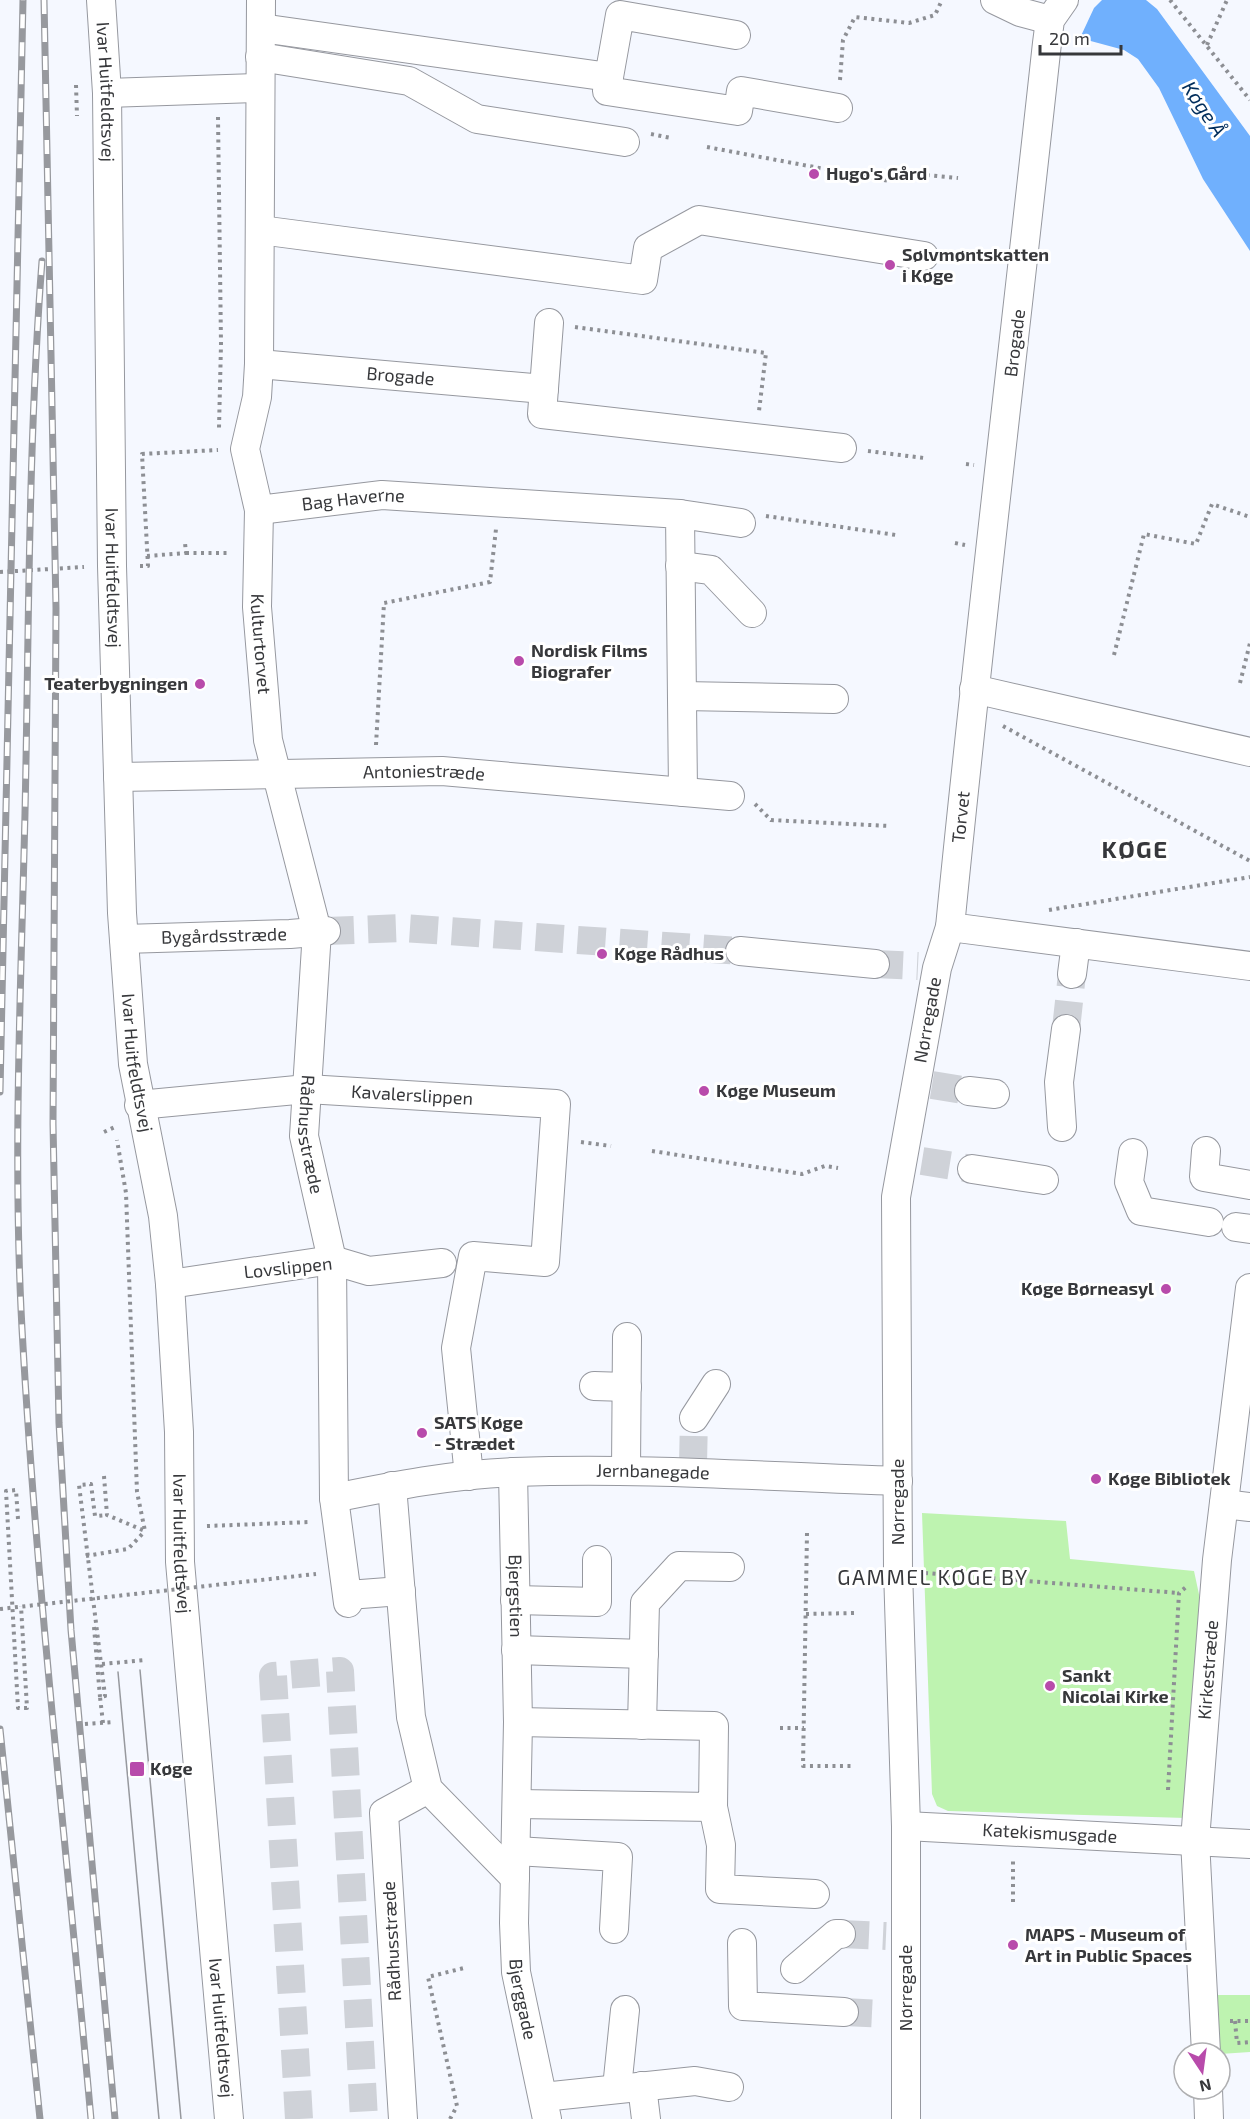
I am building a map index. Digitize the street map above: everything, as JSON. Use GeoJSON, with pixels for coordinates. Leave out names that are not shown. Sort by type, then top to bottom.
{"type":"FeatureCollection","features":[{"type":"Feature","properties":{"kind":"street","name":"Ivar Huitfeldtsvej"},"geometry":{"type":"LineString","coordinates":[[101,0],[107,93],[112,566],[124,939],[133,1064],[139,1105],[163,1216],[170,1284],[182,1527],[180,1562],[229,2119]]}},
{"type":"Feature","properties":{"kind":"street"},"geometry":{"type":"LineString","coordinates":[[259,510],[228,446],[257,397],[261,0]]}},
{"type":"Feature","properties":{"kind":"street"},"geometry":{"type":"LineString","coordinates":[[995,0],[1020,12],[1057,10]]}},
{"type":"Feature","properties":{"kind":"street","name":"Brogade"},"geometry":{"type":"LineString","coordinates":[[987,692],[1057,10]]}},
{"type":"Feature","properties":{"kind":"street"},"geometry":{"type":"LineString","coordinates":[[736,35],[621,15],[607,91],[738,111],[741,91],[838,108]]}},
{"type":"Feature","properties":{"kind":"street"},"geometry":{"type":"LineString","coordinates":[[261,28],[609,78]]}},
{"type":"Feature","properties":{"kind":"street"},"geometry":{"type":"LineString","coordinates":[[260,57],[409,81],[477,119],[625,142]]}},
{"type":"Feature","properties":{"kind":"street"},"geometry":{"type":"LineString","coordinates":[[107,93],[259,88]]}},
{"type":"Feature","properties":{"kind":"street"},"geometry":{"type":"LineString","coordinates":[[260,230],[643,280],[648,248],[699,220],[924,256]]}},
{"type":"Feature","properties":{"kind":"street"},"geometry":{"type":"LineString","coordinates":[[549,323],[542,414],[842,448]]}},
{"type":"Feature","properties":{"kind":"street","name":"Brogade"},"geometry":{"type":"LineString","coordinates":[[259,364],[544,390]]}},
{"type":"Feature","properties":{"kind":"street","name":"Bag Haverne"},"geometry":{"type":"LineString","coordinates":[[259,510],[382,495],[680,514],[741,523]]}},
{"type":"Feature","properties":{"kind":"street","name":"Kulturtorvet"},"geometry":{"type":"LineString","coordinates":[[259,510],[257,607],[268,740],[278,774]]}},
{"type":"Feature","properties":{"kind":"street"},"geometry":{"type":"LineString","coordinates":[[680,514],[682,792]]}},
{"type":"Feature","properties":{"kind":"street"},"geometry":{"type":"LineString","coordinates":[[680,566],[711,570],[752,613]]}},
{"type":"Feature","properties":{"kind":"street"},"geometry":{"type":"LineString","coordinates":[[987,692],[1250,752]]}},
{"type":"Feature","properties":{"kind":"street","name":"Torvet"},"geometry":{"type":"LineString","coordinates":[[950,927],[987,692]]}},
{"type":"Feature","properties":{"kind":"street"},"geometry":{"type":"LineString","coordinates":[[683,696],[834,699]]}},
{"type":"Feature","properties":{"kind":"street","name":"Antoniestræde"},"geometry":{"type":"LineString","coordinates":[[118,777],[442,771],[730,796]]}},
{"type":"Feature","properties":{"kind":"street","name":"Rådhusstræde"},"geometry":{"type":"LineString","coordinates":[[278,774],[321,931],[304,1136],[332,1260],[334,1509],[348,1599],[401,1591]]}},
{"type":"Feature","properties":{"kind":"street"},"geometry":{"type":"LineString","coordinates":[[950,927],[1250,966]]}},
{"type":"Feature","properties":{"kind":"street","name":"Nørregade"},"geometry":{"type":"LineString","coordinates":[[906,2119],[896,2015],[896,1936],[906,1826],[898,1570],[896,1197],[912,1160],[924,1084],[927,967],[950,927]]}},
{"type":"Feature","properties":{"kind":"street","name":"Bygårdsstræde"},"geometry":{"type":"LineString","coordinates":[[124,939],[321,931]]}},
{"type":"Feature","properties":{"kind":"street"},"geometry":{"type":"LineString","coordinates":[[1072,974],[1076,943]]}},
{"type":"Feature","properties":{"kind":"street"},"geometry":{"type":"LineString","coordinates":[[740,951],[875,964]]}},
{"type":"Feature","properties":{"kind":"street"},"geometry":{"type":"LineString","coordinates":[[1062,1127],[1059,1082],[1065,1029]]}},
{"type":"Feature","properties":{"kind":"street","name":"Kavalerslippen"},"geometry":{"type":"LineString","coordinates":[[139,1105],[307,1089],[556,1104],[545,1262],[473,1257],[456,1348],[469,1476]]}},
{"type":"Feature","properties":{"kind":"street"},"geometry":{"type":"LineString","coordinates":[[1206,1151],[1204,1177],[1250,1185]]}},
{"type":"Feature","properties":{"kind":"street"},"geometry":{"type":"LineString","coordinates":[[1132,1153],[1129,1182],[1141,1211],[1232,1226]]}},
{"type":"Feature","properties":{"kind":"street"},"geometry":{"type":"LineString","coordinates":[[972,1169],[1044,1180]]}},
{"type":"Feature","properties":{"kind":"street","name":"Lovslippen"},"geometry":{"type":"LineString","coordinates":[[170,1284],[332,1260],[369,1271],[442,1263]]}},
{"type":"Feature","properties":{"kind":"street","name":"Kirkestræde"},"geometry":{"type":"LineString","coordinates":[[1205,2041],[1195,1840],[1237,1505],[1250,1288]]}},
{"type":"Feature","properties":{"kind":"street"},"geometry":{"type":"LineString","coordinates":[[626,1470],[627,1337]]}},
{"type":"Feature","properties":{"kind":"street"},"geometry":{"type":"LineString","coordinates":[[694,1418],[716,1384]]}},
{"type":"Feature","properties":{"kind":"street"},"geometry":{"type":"LineString","coordinates":[[594,1386],[627,1387]]}},
{"type":"Feature","properties":{"kind":"street","name":"Jernbanegade"},"geometry":{"type":"LineString","coordinates":[[334,1509],[401,1485],[513,1472],[693,1469],[898,1481]]}},
{"type":"Feature","properties":{"kind":"street","name":"Bjergstien"},"geometry":{"type":"LineString","coordinates":[[513,1472],[518,1722]]}},
{"type":"Feature","properties":{"kind":"street"},"geometry":{"type":"LineString","coordinates":[[401,1485],[401,1591],[411,1717],[428,1789],[515,1865],[618,1857],[614,1929]]}},
{"type":"Feature","properties":{"kind":"street"},"geometry":{"type":"LineString","coordinates":[[515,1600],[597,1602],[597,1560]]}},
{"type":"Feature","properties":{"kind":"street"},"geometry":{"type":"LineString","coordinates":[[642,1725],[645,1603],[679,1566],[730,1567]]}},
{"type":"Feature","properties":{"kind":"street"},"geometry":{"type":"LineString","coordinates":[[516,1650],[644,1654]]}},
{"type":"Feature","properties":{"kind":"street"},"geometry":{"type":"LineString","coordinates":[[518,1722],[714,1726],[713,1807],[721,1845],[720,1889],[815,1894]]}},
{"type":"Feature","properties":{"kind":"street","name":"Bjerggade"},"geometry":{"type":"LineString","coordinates":[[518,1722],[515,1865],[516,1972],[545,2108]]}},
{"type":"Feature","properties":{"kind":"street","name":"Rådhusstræde"},"geometry":{"type":"LineString","coordinates":[[403,2119],[384,1813],[428,1789]]}},
{"type":"Feature","properties":{"kind":"street"},"geometry":{"type":"LineString","coordinates":[[518,1804],[713,1807]]}},
{"type":"Feature","properties":{"kind":"street","name":"Katekismusgade"},"geometry":{"type":"LineString","coordinates":[[906,1826],[1250,1844]]}},
{"type":"Feature","properties":{"kind":"street"},"geometry":{"type":"LineString","coordinates":[[795,1969],[836,1934],[841,1934]]}},
{"type":"Feature","properties":{"kind":"street"},"geometry":{"type":"LineString","coordinates":[[742,1943],[743,2006],[844,2012]]}},
{"type":"Feature","properties":{"kind":"street"},"geometry":{"type":"LineString","coordinates":[[624,2010],[629,2087],[646,2119]]}},
{"type":"Feature","properties":{"kind":"street"},"geometry":{"type":"LineString","coordinates":[[545,2108],[629,2087],[695,2081],[729,2087]]}},
{"type":"Feature","properties":{"kind":"street"},"geometry":{"type":"LineString","coordinates":[[1208,2101],[1209,2119]]}},
{"type":"Feature","properties":{"kind":"path"},"geometry":{"type":"LineString","coordinates":[[838,108],[843,40],[855,17],[909,23],[935,15],[942,0]]}},
{"type":"Feature","properties":{"kind":"path"},"geometry":{"type":"LineString","coordinates":[[1170,0],[1250,100]]}},
{"type":"Feature","properties":{"kind":"path"},"geometry":{"type":"LineString","coordinates":[[1207,45],[1227,0]]}},
{"type":"Feature","properties":{"kind":"path"},"geometry":{"type":"LineString","coordinates":[[217,90],[221,344],[219,430]]}},
{"type":"Feature","properties":{"kind":"path"},"geometry":{"type":"LineString","coordinates":[[707,147],[889,181],[904,173],[958,178]]}},
{"type":"Feature","properties":{"kind":"path"},"geometry":{"type":"LineString","coordinates":[[549,323],[765,353],[755,438]]}},
{"type":"Feature","properties":{"kind":"path"},"geometry":{"type":"LineString","coordinates":[[112,566],[148,566],[142,454],[228,446]]}},
{"type":"Feature","properties":{"kind":"path"},"geometry":{"type":"LineString","coordinates":[[842,448],[924,458]]}},
{"type":"Feature","properties":{"kind":"path"},"geometry":{"type":"LineString","coordinates":[[375,772],[384,603],[490,582],[499,503]]}},
{"type":"Feature","properties":{"kind":"path"},"geometry":{"type":"LineString","coordinates":[[1114,655],[1144,534],[1196,544],[1212,504],[1250,517]]}},
{"type":"Feature","properties":{"kind":"path"},"geometry":{"type":"LineString","coordinates":[[741,523],[764,515],[896,535]]}},
{"type":"Feature","properties":{"kind":"path"},"geometry":{"type":"LineString","coordinates":[[185,543],[186,553]]}},
{"type":"Feature","properties":{"kind":"path"},"geometry":{"type":"LineString","coordinates":[[147,556],[257,552]]}},
{"type":"Feature","properties":{"kind":"path"},"geometry":{"type":"LineString","coordinates":[[0,572],[73,568]]}},
{"type":"Feature","properties":{"kind":"path"},"geometry":{"type":"LineString","coordinates":[[1240,683],[1250,643]]}},
{"type":"Feature","properties":{"kind":"path"},"geometry":{"type":"LineString","coordinates":[[987,692],[998,723],[1250,861]]}},
{"type":"Feature","properties":{"kind":"path"},"geometry":{"type":"LineString","coordinates":[[730,796],[747,796],[771,820],[889,826]]}},
{"type":"Feature","properties":{"kind":"path"},"geometry":{"type":"LineString","coordinates":[[1041,912],[1250,877]]}},
{"type":"Feature","properties":{"kind":"path"},"geometry":{"type":"LineString","coordinates":[[652,1151],[802,1174],[825,1166],[838,1168]]}},
{"type":"Feature","properties":{"kind":"path"},"geometry":{"type":"LineString","coordinates":[[104,1476],[107,1515]]}},
{"type":"Feature","properties":{"kind":"path"},"geometry":{"type":"LineString","coordinates":[[100,1697],[105,1696],[102,1664],[86,1556],[79,1485],[91,1484],[95,1516],[107,1515],[144,1531],[334,1509]]}},
{"type":"Feature","properties":{"kind":"path"},"geometry":{"type":"LineString","coordinates":[[18,1520],[16,1491],[6,1491],[18,1708],[27,1708],[21,1606]]}},
{"type":"Feature","properties":{"kind":"path"},"geometry":{"type":"LineString","coordinates":[[137,1491],[144,1531]]}},
{"type":"Feature","properties":{"kind":"path"},"geometry":{"type":"LineString","coordinates":[[86,1556],[128,1549],[144,1531]]}},
{"type":"Feature","properties":{"kind":"path"},"geometry":{"type":"LineString","coordinates":[[807,1533],[803,1766],[851,1766]]}},
{"type":"Feature","properties":{"kind":"path"},"geometry":{"type":"LineString","coordinates":[[898,1570],[1179,1593],[1168,1793]]}},
{"type":"Feature","properties":{"kind":"path"},"geometry":{"type":"LineString","coordinates":[[0,1609],[294,1577]]}},
{"type":"Feature","properties":{"kind":"path"},"geometry":{"type":"LineString","coordinates":[[92,1599],[103,1723]]}},
{"type":"Feature","properties":{"kind":"path"},"geometry":{"type":"LineString","coordinates":[[806,1614],[856,1613]]}},
{"type":"Feature","properties":{"kind":"path"},"geometry":{"type":"LineString","coordinates":[[102,1664],[146,1660]]}},
{"type":"Feature","properties":{"kind":"path"},"geometry":{"type":"LineString","coordinates":[[85,1725],[114,1722]]}},
{"type":"Feature","properties":{"kind":"path"},"geometry":{"type":"LineString","coordinates":[[780,1728],[804,1728]]}},
{"type":"Feature","properties":{"kind":"path"},"geometry":{"type":"LineString","coordinates":[[1013,1902],[1014,1848]]}},
{"type":"Feature","properties":{"kind":"path"},"geometry":{"type":"LineString","coordinates":[[450,2119],[457,2106],[428,1977],[464,1968]]}},
{"type":"Feature","properties":{"kind":"path"},"geometry":{"type":"LineString","coordinates":[[1235,2021],[1237,2043],[1250,2042]]}},
{"type":"Feature","properties":{"kind":"green space"},"geometry":{"type":"Polygon","coordinates":[[[922,1513],[1066,1521],[1070,1559],[1194,1571],[1200,1599],[1186,1818],[948,1811],[937,1806],[932,1794],[922,1513]]]}},
{"type":"Feature","properties":{"kind":"green space"},"geometry":{"type":"Polygon","coordinates":[[[1216,1995],[1250,1995],[1250,2052],[1232,2053],[1232,2041],[1219,2041],[1216,1995]]]}},
{"type":"Feature","properties":{"kind":"water","name":"Køge Å"},"geometry":{"type":"Polygon","coordinates":[[[1040,0],[1146,0],[1157,9],[1250,136],[1250,251],[1203,179],[1159,88],[1138,59],[1124,50],[1087,40],[1040,0]]]}},
{"type":"Feature","properties":{"kind":"pier"},"geometry":{"type":"Polygon","coordinates":[[[1037,0],[1102,0],[1094,8],[1080,38],[1037,0]]]}},
{"type":"Feature","properties":{"kind":"tunnel"},"geometry":{"type":"LineString","coordinates":[[326,931],[403,928],[740,951]]}},
{"type":"Feature","properties":{"kind":"tunnel"},"geometry":{"type":"LineString","coordinates":[[875,964],[918,966]]}},
{"type":"Feature","properties":{"kind":"tunnel"},"geometry":{"type":"LineString","coordinates":[[1066,1029],[1072,974]]}},
{"type":"Feature","properties":{"kind":"tunnel"},"geometry":{"type":"LineString","coordinates":[[932,1085],[969,1091]]}},
{"type":"Feature","properties":{"kind":"tunnel"},"geometry":{"type":"LineString","coordinates":[[922,1161],[972,1169]]}},
{"type":"Feature","properties":{"kind":"tunnel"},"geometry":{"type":"LineString","coordinates":[[693,1464],[694,1418]]}},
{"type":"Feature","properties":{"kind":"tunnel"},"geometry":{"type":"LineString","coordinates":[[299,2119],[273,1676],[340,1671],[364,2119]]}},
{"type":"Feature","properties":{"kind":"tunnel"},"geometry":{"type":"LineString","coordinates":[[841,1934],[886,1936]]}},
{"type":"Feature","properties":{"kind":"tunnel"},"geometry":{"type":"LineString","coordinates":[[844,2012],[885,2014]]}},
{"type":"Feature","properties":{"kind":"tram line"},"geometry":{"type":"LineString","coordinates":[[140,1670],[181,2119]]}},
{"type":"Feature","properties":{"kind":"tram line"},"geometry":{"type":"LineString","coordinates":[[118,1672],[159,2119]]}},
{"type":"Feature","properties":{"kind":"railway"},"geometry":{"type":"LineString","coordinates":[[0,1092],[23,0]]}},
{"type":"Feature","properties":{"kind":"railway"},"geometry":{"type":"LineString","coordinates":[[44,0],[56,608],[53,1124],[59,1423],[71,1630],[115,2119]]}},
{"type":"Feature","properties":{"kind":"railway"},"geometry":{"type":"LineString","coordinates":[[42,261],[37,330],[30,537],[18,1079],[18,1213],[29,1443],[91,2119]]}},
{"type":"Feature","properties":{"kind":"railway"},"geometry":{"type":"LineString","coordinates":[[0,1729],[40,2119]]}},
{"type":"Feature","properties":{"kind":"place","name":"Hugo's Gård"},"geometry":{"type":"Point","coordinates":[814,174]}},
{"type":"Feature","properties":{"kind":"place","name":"Sølvmøntskatten i Køge"},"geometry":{"type":"Point","coordinates":[890,265]}},
{"type":"Feature","properties":{"kind":"place","name":"Nordisk Films Biografer"},"geometry":{"type":"Point","coordinates":[519,661]}},
{"type":"Feature","properties":{"kind":"place","name":"Teaterbygningen"},"geometry":{"type":"Point","coordinates":[200,684]}},
{"type":"Feature","properties":{"kind":"place","name":"Køge Rådhus"},"geometry":{"type":"Point","coordinates":[602,954]}},
{"type":"Feature","properties":{"kind":"place","name":"Køge Museum"},"geometry":{"type":"Point","coordinates":[704,1091]}},
{"type":"Feature","properties":{"kind":"place","name":"Køge Børneasyl"},"geometry":{"type":"Point","coordinates":[1166,1289]}},
{"type":"Feature","properties":{"kind":"place","name":"SATS Køge - Strædet"},"geometry":{"type":"Point","coordinates":[422,1433]}},
{"type":"Feature","properties":{"kind":"place","name":"Køge Bibliotek"},"geometry":{"type":"Point","coordinates":[1096,1479]}},
{"type":"Feature","properties":{"kind":"place","name":"Sankt Nicolai Kirke"},"geometry":{"type":"Point","coordinates":[1050,1686]}},
{"type":"Feature","properties":{"kind":"place","name":"Køge"},"geometry":{"type":"Point","coordinates":[137,1769]}},
{"type":"Feature","properties":{"kind":"place","name":"MAPS - Museum of Art in Public Spaces"},"geometry":{"type":"Point","coordinates":[1013,1945]}},
{"type":"Feature","properties":{"kind":"district","name":"KØGE"},"geometry":{"type":"Point","coordinates":[1135,850]}},
{"type":"Feature","properties":{"kind":"district","name":"GAMMEL KØGE BY"},"geometry":{"type":"Point","coordinates":[933,1578]}}]}
